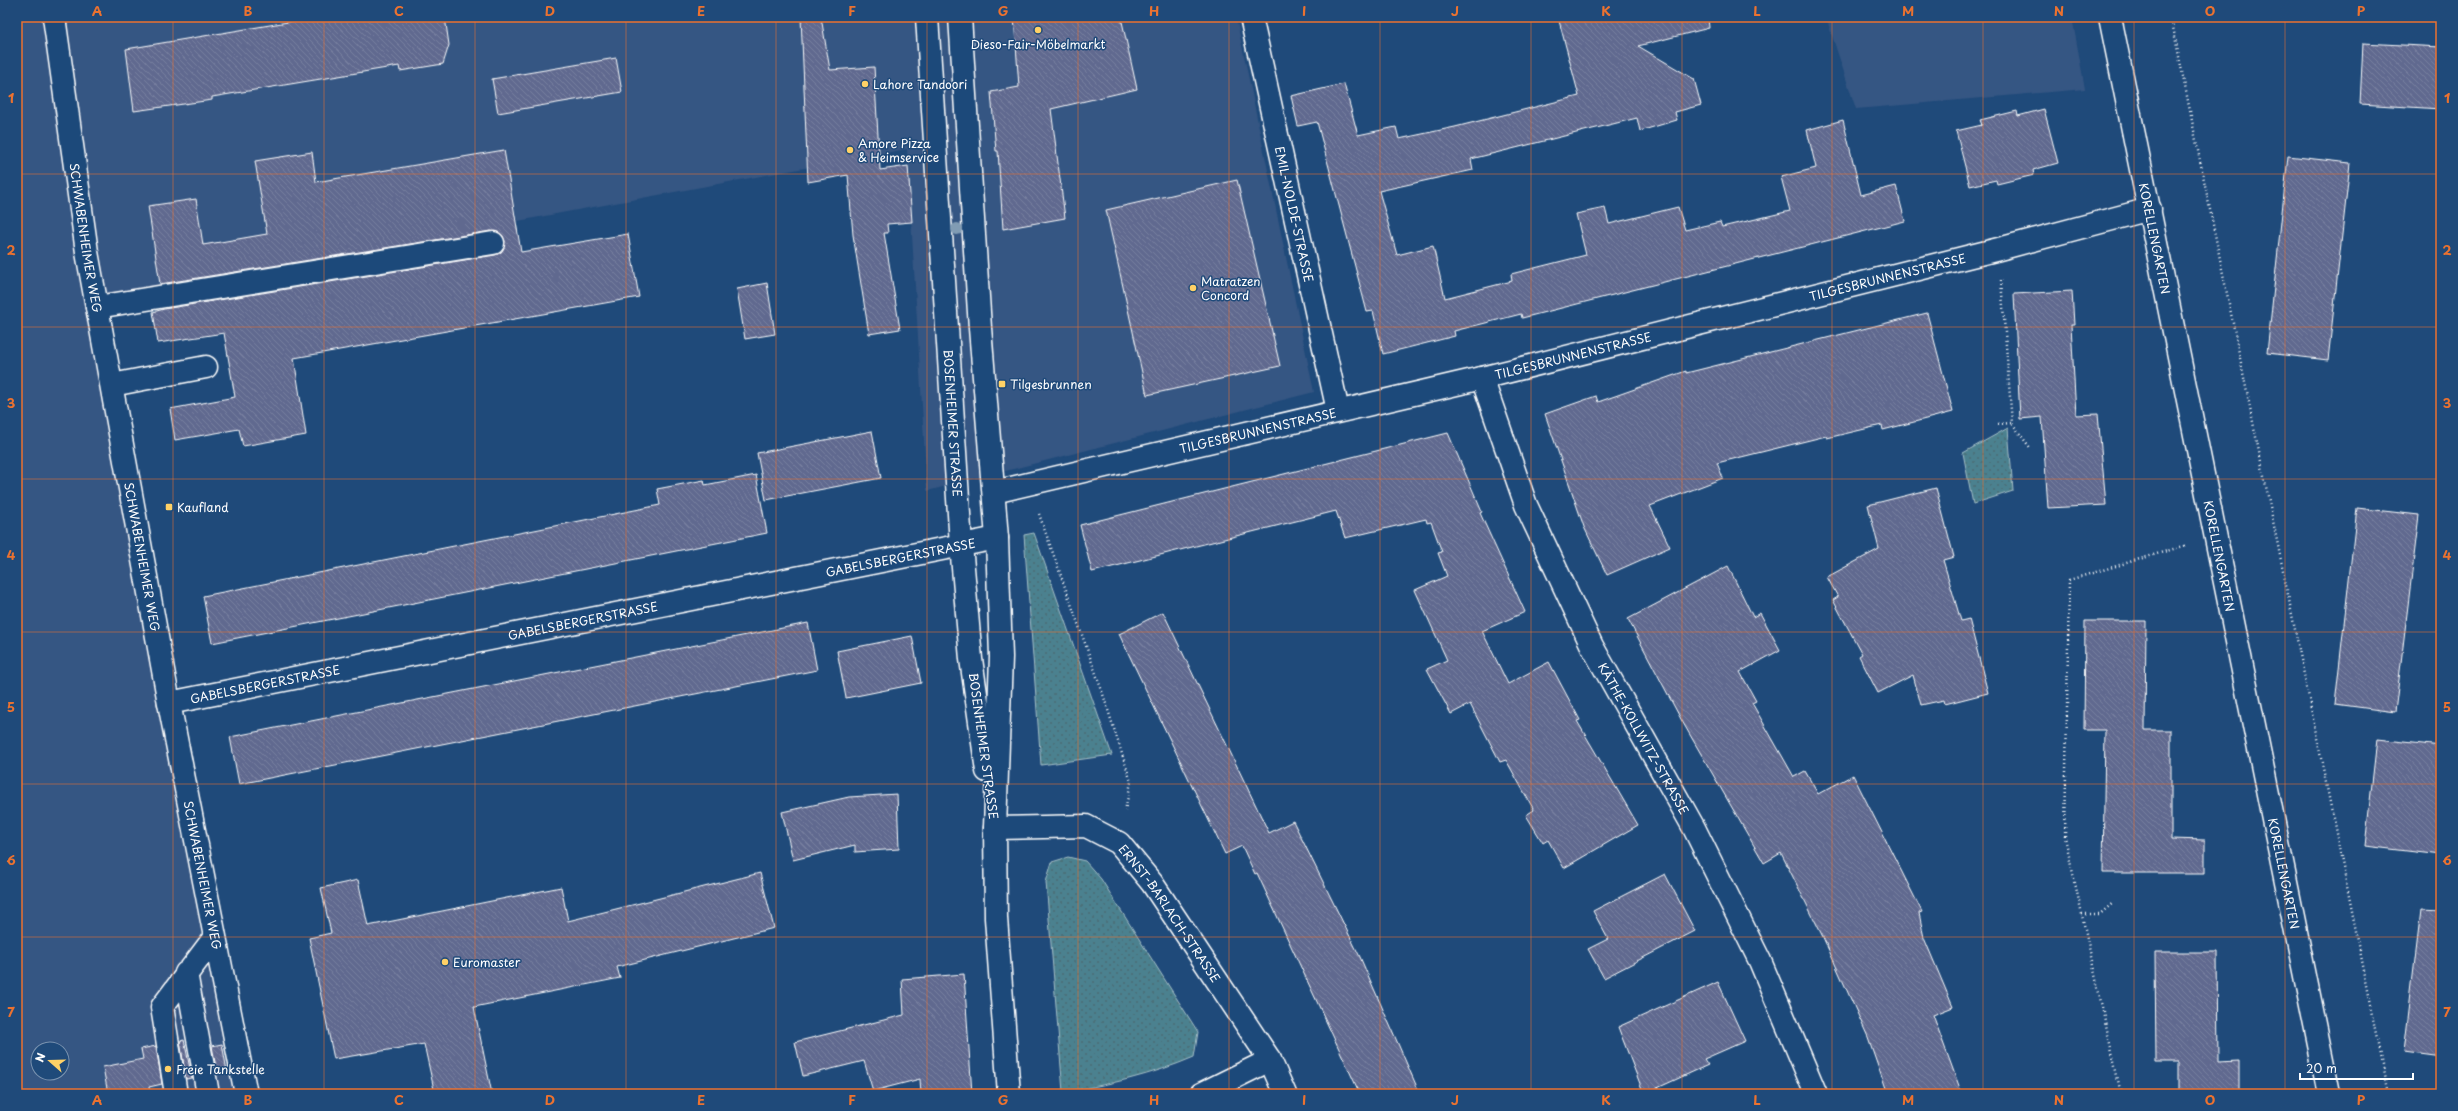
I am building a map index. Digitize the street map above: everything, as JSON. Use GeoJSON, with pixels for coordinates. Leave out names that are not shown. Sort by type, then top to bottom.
{"type":"FeatureCollection","features":[{"type":"Feature","properties":{"kind":"street","name":"SCHWABENHEIMER WEG"},"geometry":{"type":"LineString","coordinates":[[54,17],[86,252],[112,385],[169,703],[214,938],[246,1094]]}},
{"type":"Feature","properties":{"kind":"street","name":"BOSENHEIMER STRASSE"},"geometry":{"type":"LineString","coordinates":[[927,17],[961,544],[971,659],[995,828]]}},
{"type":"Feature","properties":{"kind":"street","name":"BOSENHEIMER STRASSE"},"geometry":{"type":"LineString","coordinates":[[960,17],[980,328],[997,538],[1001,657],[995,828],[996,918],[1009,1094]]}},
{"type":"Feature","properties":{"kind":"street","name":"EMIL-NOLDE-STRASSE"},"geometry":{"type":"LineString","coordinates":[[1251,17],[1338,411]]}},
{"type":"Feature","properties":{"kind":"street","name":"KORELLENGARTEN"},"geometry":{"type":"LineString","coordinates":[[2110,17],[2329,1094]]}},
{"type":"Feature","properties":{"kind":"street","name":"TILGESBRUNNENSTRASSE"},"geometry":{"type":"LineString","coordinates":[[994,492],[1482,378],[1999,249],[2150,209]]}},
{"type":"Feature","properties":{"kind":"street"},"geometry":{"type":"LineString","coordinates":[[97,307],[493,243]]}},
{"type":"Feature","properties":{"kind":"street"},"geometry":{"type":"LineString","coordinates":[[112,385],[206,367]]}},
{"type":"Feature","properties":{"kind":"street","name":"KÄTHE-KOLLWITZ-STRASSE"},"geometry":{"type":"LineString","coordinates":[[1482,378],[1526,505],[1592,646],[1694,828],[1760,961],[1816,1094]]}},
{"type":"Feature","properties":{"kind":"street","name":"GABELSBERGERSTRASSE"},"geometry":{"type":"LineString","coordinates":[[169,703],[997,538]]}},
{"type":"Feature","properties":{"kind":"street","name":"ERNST-BARLACH-STRASSE"},"geometry":{"type":"LineString","coordinates":[[995,828],[1086,826],[1119,843],[1152,883],[1270,1060],[1285,1094]]}},
{"type":"Feature","properties":{"kind":"street"},"geometry":{"type":"LineString","coordinates":[[176,1094],[162,1008],[186,973],[214,938]]}},
{"type":"Feature","properties":{"kind":"street"},"geometry":{"type":"LineString","coordinates":[[186,973],[208,1094]]}},
{"type":"Feature","properties":{"kind":"street"},"geometry":{"type":"LineString","coordinates":[[1200,1094],[1270,1060]]}},
{"type":"Feature","properties":{"kind":"path"},"geometry":{"type":"LineString","coordinates":[[2171,17],[2389,1094]]}},
{"type":"Feature","properties":{"kind":"path"},"geometry":{"type":"LineString","coordinates":[[1999,249],[2012,423],[2031,449]]}},
{"type":"Feature","properties":{"kind":"path"},"geometry":{"type":"LineString","coordinates":[[1998,424],[2012,423]]}},
{"type":"Feature","properties":{"kind":"path"},"geometry":{"type":"LineString","coordinates":[[1037,507],[1101,688],[1131,782],[1119,843]]}},
{"type":"Feature","properties":{"kind":"path"},"geometry":{"type":"LineString","coordinates":[[2121,1094],[2065,837],[2069,580],[2216,537]]}},
{"type":"Feature","properties":{"kind":"path"},"geometry":{"type":"LineString","coordinates":[[2082,914],[2100,914],[2113,903]]}},
{"type":"Feature","properties":{"kind":"shaded area"},"geometry":{"type":"Polygon","coordinates":[[[17,17],[1236,17],[1314,392],[927,491],[907,149],[96,299],[246,1094],[17,1094],[17,17]]]}},
{"type":"Feature","properties":{"kind":"shaded area"},"geometry":{"type":"Polygon","coordinates":[[[1826,17],[2072,17],[2085,89],[1856,109],[1826,17]]]}},
{"type":"Feature","properties":{"kind":"green space"},"geometry":{"type":"Polygon","coordinates":[[[2008,428],[2013,491],[1973,504],[1963,453],[2008,428]]]}},
{"type":"Feature","properties":{"kind":"green space"},"geometry":{"type":"Polygon","coordinates":[[[1034,533],[1112,755],[1041,765],[1024,535],[1034,533]]]}},
{"type":"Feature","properties":{"kind":"green space"},"geometry":{"type":"Polygon","coordinates":[[[1068,857],[1085,861],[1101,879],[1198,1032],[1194,1057],[1130,1079],[1063,1092],[1046,882],[1052,862],[1068,857]]]}},
{"type":"Feature","properties":{"kind":"building"},"geometry":{"type":"Polygon","coordinates":[[[318,17],[445,17],[449,45],[443,64],[400,71],[399,66],[212,97],[212,100],[134,111],[126,49],[318,17]]]}},
{"type":"Feature","properties":{"kind":"building"},"geometry":{"type":"Polygon","coordinates":[[[801,17],[821,17],[830,70],[874,67],[880,170],[908,166],[912,222],[887,224],[888,233],[884,233],[900,329],[869,334],[853,235],[848,175],[808,182],[801,17]]]}},
{"type":"Feature","properties":{"kind":"building"},"geometry":{"type":"Polygon","coordinates":[[[1014,17],[1121,17],[1137,89],[1051,109],[1065,218],[1003,229],[998,151],[996,151],[991,92],[1019,87],[1014,17]]]}},
{"type":"Feature","properties":{"kind":"building"},"geometry":{"type":"Polygon","coordinates":[[[1558,17],[1708,17],[1709,28],[1638,46],[1694,79],[1701,105],[1675,112],[1677,120],[1640,131],[1637,118],[1471,159],[1473,170],[1379,191],[1397,255],[1433,246],[1445,298],[1512,281],[1511,274],[1586,255],[1576,214],[1605,208],[1609,224],[1678,207],[1685,230],[1720,222],[1722,227],[1790,211],[1781,177],[1816,168],[1807,130],[1843,120],[1861,195],[1896,186],[1905,221],[1522,318],[1521,314],[1454,331],[1455,336],[1383,354],[1373,311],[1367,312],[1317,122],[1298,126],[1291,96],[1344,84],[1358,135],[1396,127],[1399,139],[1455,127],[1579,96],[1558,17]]]}},
{"type":"Feature","properties":{"kind":"building"},"geometry":{"type":"Polygon","coordinates":[[[2363,43],[2441,47],[2441,109],[2360,104],[2363,43]]]}},
{"type":"Feature","properties":{"kind":"building"},"geometry":{"type":"Polygon","coordinates":[[[616,58],[622,92],[498,113],[492,79],[616,58]]]}},
{"type":"Feature","properties":{"kind":"building"},"geometry":{"type":"Polygon","coordinates":[[[2044,109],[2058,163],[2033,170],[2034,175],[1997,184],[1996,180],[1970,186],[1956,131],[1982,125],[1980,120],[2017,111],[2018,116],[2044,109]]]}},
{"type":"Feature","properties":{"kind":"building"},"geometry":{"type":"Polygon","coordinates":[[[504,150],[521,252],[628,234],[639,297],[294,358],[306,435],[243,446],[239,429],[175,440],[170,409],[235,397],[224,333],[158,343],[153,312],[495,255],[501,252],[505,241],[502,235],[491,231],[160,284],[148,206],[196,199],[203,245],[267,234],[255,161],[312,152],[316,182],[504,150]]]}},
{"type":"Feature","properties":{"kind":"building"},"geometry":{"type":"Polygon","coordinates":[[[2288,156],[2350,163],[2328,360],[2267,353],[2288,156]]]}},
{"type":"Feature","properties":{"kind":"building","name":"Matratzen Concord"},"geometry":{"type":"Polygon","coordinates":[[[1237,180],[1280,366],[1147,395],[1106,210],[1237,180]]]}},
{"type":"Feature","properties":{"kind":"building"},"geometry":{"type":"Polygon","coordinates":[[[767,283],[775,334],[745,339],[737,289],[767,283]]]}},
{"type":"Feature","properties":{"kind":"building"},"geometry":{"type":"Polygon","coordinates":[[[2072,291],[2074,325],[2071,325],[2076,415],[2098,414],[2106,505],[2048,508],[2042,417],[2020,419],[2014,294],[2072,291]]]}},
{"type":"Feature","properties":{"kind":"building"},"geometry":{"type":"Polygon","coordinates":[[[1927,313],[1953,412],[1883,430],[1882,425],[1827,438],[1826,436],[1717,463],[1723,478],[1650,506],[1670,547],[1607,575],[1584,527],[1545,414],[1596,396],[1598,402],[1686,371],[1686,373],[1927,313]]]}},
{"type":"Feature","properties":{"kind":"building"},"geometry":{"type":"Polygon","coordinates":[[[872,431],[881,478],[766,500],[757,453],[872,431]]]}},
{"type":"Feature","properties":{"kind":"building"},"geometry":{"type":"Polygon","coordinates":[[[1448,433],[1482,512],[1480,513],[1525,612],[1482,631],[1508,684],[1549,662],[1580,720],[1577,721],[1638,825],[1564,868],[1548,840],[1543,843],[1526,815],[1534,810],[1506,760],[1500,762],[1470,704],[1451,714],[1427,669],[1447,660],[1415,590],[1447,576],[1438,553],[1442,552],[1431,522],[1427,523],[1426,519],[1345,538],[1336,511],[1092,572],[1080,525],[1448,433]]]}},
{"type":"Feature","properties":{"kind":"building"},"geometry":{"type":"Polygon","coordinates":[[[756,475],[767,533],[212,643],[203,596],[660,505],[657,489],[704,480],[705,485],[756,475]]]}},
{"type":"Feature","properties":{"kind":"building"},"geometry":{"type":"Polygon","coordinates":[[[1936,488],[1954,557],[1943,560],[1961,621],[1969,619],[1988,693],[1945,704],[1944,700],[1921,705],[1913,675],[1878,693],[1859,656],[1862,654],[1833,600],[1838,597],[1827,577],[1879,549],[1868,505],[1936,488]]]}},
{"type":"Feature","properties":{"kind":"building"},"geometry":{"type":"Polygon","coordinates":[[[2357,508],[2419,515],[2395,712],[2335,704],[2357,508]]]}},
{"type":"Feature","properties":{"kind":"building"},"geometry":{"type":"Polygon","coordinates":[[[1728,566],[1753,617],[1760,613],[1780,650],[1740,672],[1756,701],[1752,703],[1794,777],[1805,771],[1818,794],[1853,775],[1922,912],[1919,913],[1924,938],[1953,1007],[1933,1015],[1962,1094],[1888,1094],[1868,1037],[1822,935],[1781,853],[1764,863],[1682,721],[1628,619],[1728,566]]]}},
{"type":"Feature","properties":{"kind":"building"},"geometry":{"type":"Polygon","coordinates":[[[1163,612],[1269,833],[1293,821],[1360,957],[1420,1094],[1360,1094],[1257,873],[1255,874],[1242,846],[1225,854],[1119,634],[1163,612]]]}},
{"type":"Feature","properties":{"kind":"building"},"geometry":{"type":"Polygon","coordinates":[[[2085,621],[2146,621],[2145,730],[2171,730],[2171,839],[2205,840],[2205,873],[2103,873],[2105,730],[2084,730],[2085,621]]]}},
{"type":"Feature","properties":{"kind":"building"},"geometry":{"type":"Polygon","coordinates":[[[808,623],[817,670],[239,784],[230,737],[808,623]]]}},
{"type":"Feature","properties":{"kind":"building"},"geometry":{"type":"Polygon","coordinates":[[[912,636],[921,683],[846,698],[837,651],[912,636]]]}},
{"type":"Feature","properties":{"kind":"building"},"geometry":{"type":"Polygon","coordinates":[[[2377,739],[2441,746],[2441,855],[2365,846],[2377,739]]]}},
{"type":"Feature","properties":{"kind":"building"},"geometry":{"type":"Polygon","coordinates":[[[897,794],[899,849],[855,852],[855,845],[793,860],[782,812],[849,797],[897,794]]]}},
{"type":"Feature","properties":{"kind":"building"},"geometry":{"type":"Polygon","coordinates":[[[760,873],[774,928],[617,967],[620,978],[474,1007],[492,1094],[435,1094],[424,1044],[334,1059],[309,938],[331,933],[321,888],[358,880],[368,926],[561,887],[568,921],[760,873]]]}},
{"type":"Feature","properties":{"kind":"building"},"geometry":{"type":"Polygon","coordinates":[[[1665,874],[1695,931],[1604,978],[1588,949],[1608,939],[1593,911],[1665,874]]]}},
{"type":"Feature","properties":{"kind":"building"},"geometry":{"type":"Polygon","coordinates":[[[2421,909],[2441,910],[2441,1056],[2404,1051],[2421,909]]]}},
{"type":"Feature","properties":{"kind":"building"},"geometry":{"type":"Polygon","coordinates":[[[2155,952],[2217,952],[2218,1062],[2239,1061],[2239,1094],[2178,1094],[2178,1062],[2156,1062],[2155,952]]]}},
{"type":"Feature","properties":{"kind":"building"},"geometry":{"type":"Polygon","coordinates":[[[964,974],[972,1094],[921,1094],[920,1079],[873,1091],[864,1061],[803,1076],[795,1042],[904,1015],[902,979],[964,974]]]}},
{"type":"Feature","properties":{"kind":"building"},"geometry":{"type":"Polygon","coordinates":[[[1718,982],[1745,1041],[1704,1059],[1708,1065],[1644,1094],[1618,1027],[1718,982]]]}},
{"type":"Feature","properties":{"kind":"building"},"geometry":{"type":"Polygon","coordinates":[[[184,1040],[192,1078],[186,1079],[180,1041],[184,1040]]]}},
{"type":"Feature","properties":{"kind":"building"},"geometry":{"type":"Polygon","coordinates":[[[222,1044],[227,1071],[217,1073],[212,1046],[222,1044]]]}},
{"type":"Feature","properties":{"kind":"building"},"geometry":{"type":"Polygon","coordinates":[[[156,1046],[162,1084],[149,1087],[150,1094],[108,1094],[103,1067],[143,1059],[141,1049],[156,1046]]]}},
{"type":"Feature","properties":{"kind":"place","name":"Dieso-Fair-Möbelmarkt"},"geometry":{"type":"Point","coordinates":[1038,30]}},
{"type":"Feature","properties":{"kind":"place","name":"Lahore Tandoori"},"geometry":{"type":"Point","coordinates":[865,84]}},
{"type":"Feature","properties":{"kind":"place","name":"Amore Pizza & Heimservice"},"geometry":{"type":"Point","coordinates":[850,150]}},
{"type":"Feature","properties":{"kind":"place","name":"Matratzen Concord"},"geometry":{"type":"Point","coordinates":[1193,288]}},
{"type":"Feature","properties":{"kind":"place","name":"Tilgesbrunnen"},"geometry":{"type":"Point","coordinates":[1002,384]}},
{"type":"Feature","properties":{"kind":"place","name":"Kaufland"},"geometry":{"type":"Point","coordinates":[169,507]}},
{"type":"Feature","properties":{"kind":"place","name":"Euromaster"},"geometry":{"type":"Point","coordinates":[445,962]}},
{"type":"Feature","properties":{"kind":"place","name":"Freie Tankstelle"},"geometry":{"type":"Point","coordinates":[168,1069]}}]}
